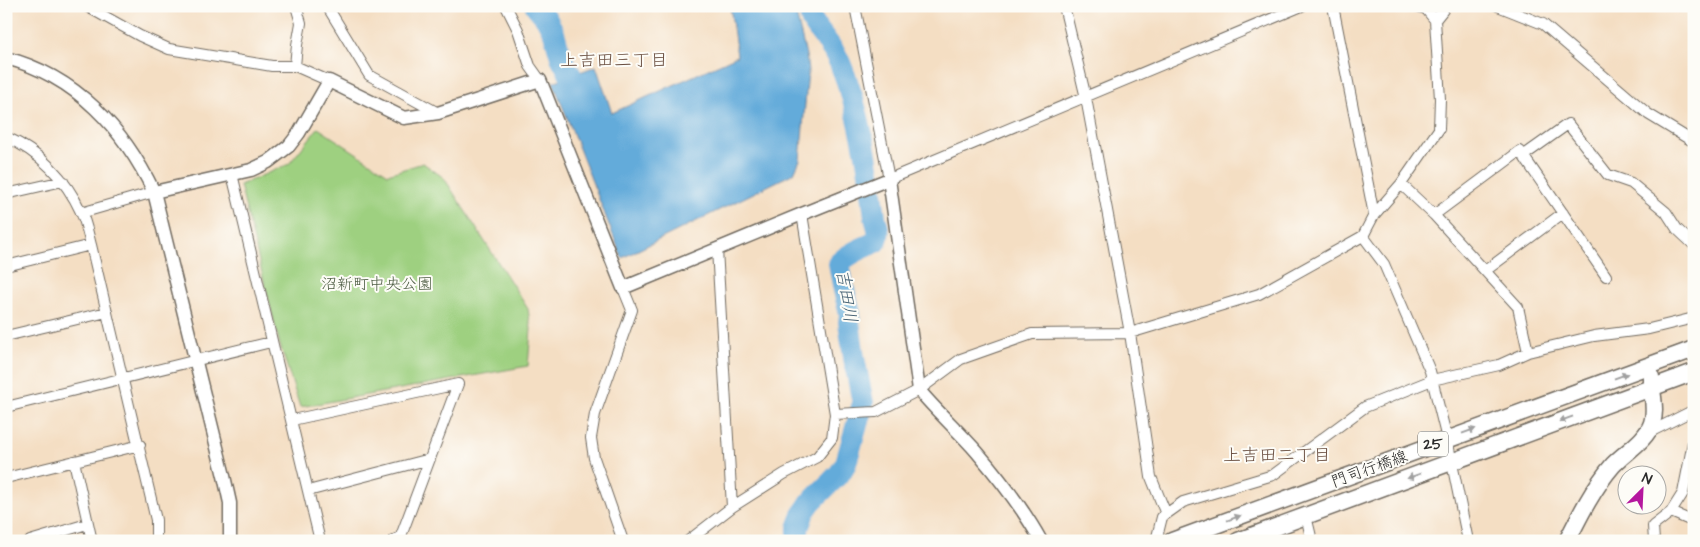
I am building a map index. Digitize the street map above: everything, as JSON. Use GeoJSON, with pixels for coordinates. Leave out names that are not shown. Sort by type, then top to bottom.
{"type":"FeatureCollection","features":[{"type":"Feature","properties":{"kind":"main road","name":"門司行橋線"},"geometry":{"type":"LineString","coordinates":[[1172,541],[1694,349]]}},
{"type":"Feature","properties":{"kind":"main road"},"geometry":{"type":"LineString","coordinates":[[1571,539],[1583,510],[1613,466],[1646,434],[1652,424],[1654,415],[1650,365]]}},
{"type":"Feature","properties":{"kind":"main road","name":"門司行橋線"},"geometry":{"type":"LineString","coordinates":[[1238,541],[1694,372]]}},
{"type":"Feature","properties":{"kind":"street"},"geometry":{"type":"LineString","coordinates":[[86,6],[140,36],[169,49],[272,66],[295,66],[330,81],[404,118],[438,113],[540,80]]}},
{"type":"Feature","properties":{"kind":"street"},"geometry":{"type":"LineString","coordinates":[[295,66],[301,23],[296,6]]}},
{"type":"Feature","properties":{"kind":"street"},"geometry":{"type":"LineString","coordinates":[[327,6],[369,75],[438,113]]}},
{"type":"Feature","properties":{"kind":"street"},"geometry":{"type":"LineString","coordinates":[[506,6],[518,30],[530,66],[540,80],[632,310],[595,414],[590,438],[594,458],[622,541]]}},
{"type":"Feature","properties":{"kind":"street"},"geometry":{"type":"LineString","coordinates":[[855,6],[889,180],[919,390],[936,412],[976,451],[996,475],[1041,541]]}},
{"type":"Feature","properties":{"kind":"street"},"geometry":{"type":"LineString","coordinates":[[1064,6],[1086,98],[1130,333],[1151,478],[1166,514]]}},
{"type":"Feature","properties":{"kind":"street"},"geometry":{"type":"LineString","coordinates":[[623,288],[889,180],[1302,6]]}},
{"type":"Feature","properties":{"kind":"street"},"geometry":{"type":"LineString","coordinates":[[1333,6],[1374,215]]}},
{"type":"Feature","properties":{"kind":"street"},"geometry":{"type":"LineString","coordinates":[[835,414],[876,412],[919,390],[961,359],[1032,334],[1130,333],[1259,294],[1363,236],[1374,215],[1401,184],[1440,129],[1435,20],[1426,9],[1418,6]]}},
{"type":"Feature","properties":{"kind":"street"},"geometry":{"type":"LineString","coordinates":[[1435,20],[1444,10],[1444,6]]}},
{"type":"Feature","properties":{"kind":"street"},"geometry":{"type":"LineString","coordinates":[[1498,6],[1543,24],[1648,114],[1694,142]]}},
{"type":"Feature","properties":{"kind":"street"},"geometry":{"type":"LineString","coordinates":[[6,58],[16,60],[47,74],[91,104],[129,146],[154,192],[230,503],[230,541]]}},
{"type":"Feature","properties":{"kind":"street"},"geometry":{"type":"LineString","coordinates":[[81,212],[154,192],[251,170],[268,162],[289,146],[299,133],[330,81]]}},
{"type":"Feature","properties":{"kind":"street"},"geometry":{"type":"LineString","coordinates":[[1524,156],[1568,124],[1608,175],[1631,182],[1666,212],[1676,229],[1694,245]]}},
{"type":"Feature","properties":{"kind":"street"},"geometry":{"type":"LineString","coordinates":[[6,137],[37,155],[63,181],[81,212],[91,245],[140,445],[156,520],[156,541]]}},
{"type":"Feature","properties":{"kind":"street"},"geometry":{"type":"LineString","coordinates":[[1434,215],[1520,151],[1606,276]]}},
{"type":"Feature","properties":{"kind":"street"},"geometry":{"type":"LineString","coordinates":[[232,174],[320,541]]}},
{"type":"Feature","properties":{"kind":"street"},"geometry":{"type":"LineString","coordinates":[[6,194],[63,181]]}},
{"type":"Feature","properties":{"kind":"street"},"geometry":{"type":"LineString","coordinates":[[1401,184],[1434,215],[1518,308],[1528,352]]}},
{"type":"Feature","properties":{"kind":"street"},"geometry":{"type":"LineString","coordinates":[[688,541],[732,507],[784,474],[817,457],[832,438],[835,414],[802,214]]}},
{"type":"Feature","properties":{"kind":"street"},"geometry":{"type":"LineString","coordinates":[[1485,271],[1563,214]]}},
{"type":"Feature","properties":{"kind":"street"},"geometry":{"type":"LineString","coordinates":[[1363,236],[1384,264],[1432,380],[1447,439],[1468,541]]}},
{"type":"Feature","properties":{"kind":"street"},"geometry":{"type":"LineString","coordinates":[[6,266],[91,245]]}},
{"type":"Feature","properties":{"kind":"street"},"geometry":{"type":"LineString","coordinates":[[717,249],[732,507]]}},
{"type":"Feature","properties":{"kind":"street"},"geometry":{"type":"LineString","coordinates":[[6,336],[107,312]]}},
{"type":"Feature","properties":{"kind":"street"},"geometry":{"type":"LineString","coordinates":[[1156,541],[1162,517],[1183,502],[1273,475],[1365,407],[1432,380],[1499,365],[1528,352],[1594,336],[1649,329],[1694,318]]}},
{"type":"Feature","properties":{"kind":"street"},"geometry":{"type":"LineString","coordinates":[[6,407],[271,342]]}},
{"type":"Feature","properties":{"kind":"street"},"geometry":{"type":"LineString","coordinates":[[292,420],[458,384],[401,536],[394,541]]}},
{"type":"Feature","properties":{"kind":"street"},"geometry":{"type":"LineString","coordinates":[[1646,434],[1694,410]]}},
{"type":"Feature","properties":{"kind":"street"},"geometry":{"type":"LineString","coordinates":[[1654,541],[1653,526],[1671,512],[1683,493],[1694,437]]}},
{"type":"Feature","properties":{"kind":"street"},"geometry":{"type":"LineString","coordinates":[[6,478],[140,445]]}},
{"type":"Feature","properties":{"kind":"street"},"geometry":{"type":"LineString","coordinates":[[308,491],[430,459]]}},
{"type":"Feature","properties":{"kind":"street"},"geometry":{"type":"LineString","coordinates":[[74,461],[92,541]]}},
{"type":"Feature","properties":{"kind":"street"},"geometry":{"type":"LineString","coordinates":[[1671,512],[1694,522]]}},
{"type":"Feature","properties":{"kind":"street"},"geometry":{"type":"LineString","coordinates":[[1306,516],[1312,541]]}},
{"type":"Feature","properties":{"kind":"street"},"geometry":{"type":"LineString","coordinates":[[30,541],[87,524]]}},
{"type":"Feature","properties":{"kind":"green space","name":"沼新町中央公園"},"geometry":{"type":"Polygon","coordinates":[[[318,128],[388,174],[423,163],[444,178],[528,309],[531,329],[528,366],[300,407],[280,345],[240,185],[289,164],[318,128]]]}},
{"type":"Feature","properties":{"kind":"water"},"geometry":{"type":"Polygon","coordinates":[[[730,6],[774,6],[782,7],[796,14],[808,71],[800,160],[794,173],[622,258],[553,82],[596,66],[612,113],[737,56],[730,6]]]}},
{"type":"Feature","properties":{"kind":"waterway","name":"吉田川"},"geometry":{"type":"LineString","coordinates":[[536,6],[546,18],[554,33],[561,57],[585,102]]}},
{"type":"Feature","properties":{"kind":"waterway","name":"吉田川"},"geometry":{"type":"LineString","coordinates":[[798,541],[798,528],[804,512],[811,502],[840,473],[846,463],[863,403],[854,358],[849,322],[850,314],[839,263],[843,259],[876,242],[878,232],[867,158],[853,100],[840,63],[812,21],[808,6]]}},
{"type":"Feature","properties":{"kind":"district","name":"上吉田三丁目"},"geometry":{"type":"Point","coordinates":[614,60]}},
{"type":"Feature","properties":{"kind":"district","name":"上吉田二丁目"},"geometry":{"type":"Point","coordinates":[1277,455]}}]}
